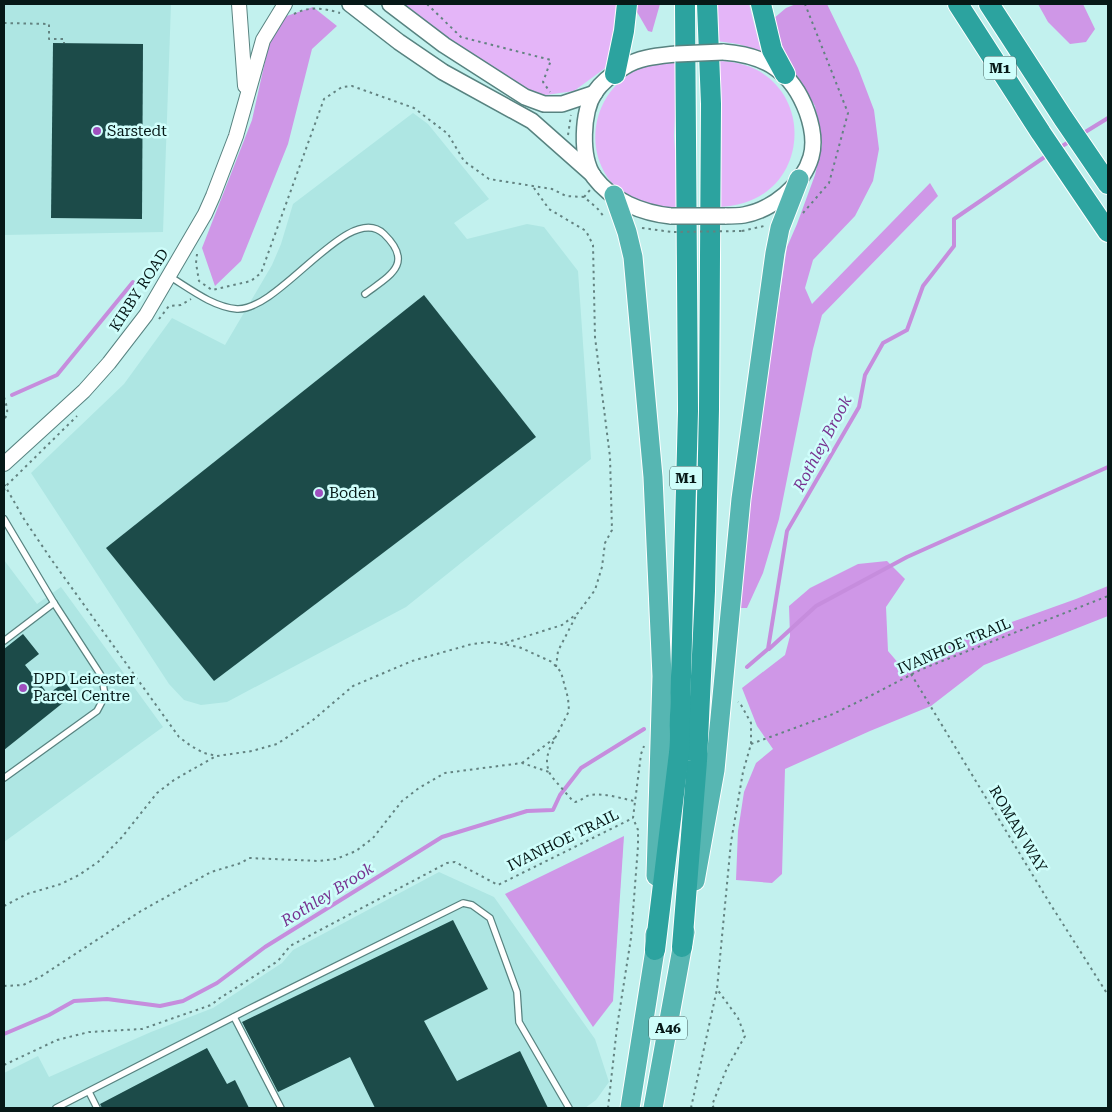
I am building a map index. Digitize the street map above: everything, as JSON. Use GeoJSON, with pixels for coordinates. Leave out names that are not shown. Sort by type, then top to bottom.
{"type":"FeatureCollection","features":[{"type":"Feature","properties":{"kind":"highway"},"geometry":{"type":"LineString","coordinates":[[615,74],[624,31],[627,4]]}},
{"type":"Feature","properties":{"kind":"highway","name":"M1"},"geometry":{"type":"LineString","coordinates":[[655,950],[679,753],[688,410],[685,4]]}},
{"type":"Feature","properties":{"kind":"highway","name":"M1"},"geometry":{"type":"LineString","coordinates":[[682,947],[698,761],[705,591],[710,399],[711,104],[707,4]]}},
{"type":"Feature","properties":{"kind":"highway"},"geometry":{"type":"LineString","coordinates":[[761,4],[772,50],[785,74]]}},
{"type":"Feature","properties":{"kind":"highway","name":"M1"},"geometry":{"type":"LineString","coordinates":[[958,4],[1108,232]]}},
{"type":"Feature","properties":{"kind":"highway","name":"M1"},"geometry":{"type":"LineString","coordinates":[[989,4],[1108,184]]}},
{"type":"Feature","properties":{"kind":"highway"},"geometry":{"type":"LineString","coordinates":[[682,947],[715,770],[742,490],[775,253],[780,228],[799,179]]}},
{"type":"Feature","properties":{"kind":"highway"},"geometry":{"type":"LineString","coordinates":[[614,195],[627,232],[633,257],[653,477],[662,676],[655,950]]}},
{"type":"Feature","properties":{"kind":"highway","name":"A46"},"geometry":{"type":"LineString","coordinates":[[653,1108],[682,947]]}},
{"type":"Feature","properties":{"kind":"highway","name":"A46"},"geometry":{"type":"LineString","coordinates":[[630,1108],[655,950]]}},
{"type":"Feature","properties":{"kind":"main road"},"geometry":{"type":"LineString","coordinates":[[347,10],[443,72],[532,121],[563,149],[592,182],[600,184],[630,206],[644,211],[671,216],[725,216],[743,215],[765,208],[789,192],[799,179],[811,157],[812,132],[803,101],[785,74],[766,62],[748,55],[723,52],[652,56],[624,67],[595,93],[562,104],[544,104],[525,97],[444,45],[390,4]]}},
{"type":"Feature","properties":{"kind":"main road"},"geometry":{"type":"LineString","coordinates":[[592,182],[584,137],[586,117],[595,93]]}},
{"type":"Feature","properties":{"kind":"street","name":"KIRBY ROAD"},"geometry":{"type":"LineString","coordinates":[[239,4],[243,34],[246,97]]}},
{"type":"Feature","properties":{"kind":"street","name":"KIRBY ROAD"},"geometry":{"type":"LineString","coordinates":[[4,464],[76,398],[103,370],[146,315],[213,196],[236,136],[263,40],[287,10]]}},
{"type":"Feature","properties":{"kind":"lane"},"geometry":{"type":"LineString","coordinates":[[169,276],[213,302],[238,309],[261,303],[339,239],[356,229],[366,226],[380,230],[395,245],[399,258],[393,273],[364,294]]}},
{"type":"Feature","properties":{"kind":"lane"},"geometry":{"type":"LineString","coordinates":[[4,519],[54,603],[102,677],[105,696],[97,711],[4,778]]}},
{"type":"Feature","properties":{"kind":"lane"},"geometry":{"type":"LineString","coordinates":[[4,524],[9,530]]}},
{"type":"Feature","properties":{"kind":"lane"},"geometry":{"type":"LineString","coordinates":[[4,642],[54,603]]}},
{"type":"Feature","properties":{"kind":"lane"},"geometry":{"type":"LineString","coordinates":[[56,1108],[463,903],[472,906],[490,918],[517,992],[518,1022],[569,1108]]}},
{"type":"Feature","properties":{"kind":"lane"},"geometry":{"type":"LineString","coordinates":[[234,1017],[281,1108]]}},
{"type":"Feature","properties":{"kind":"lane"},"geometry":{"type":"LineString","coordinates":[[89,1092],[97,1108]]}},
{"type":"Feature","properties":{"kind":"path"},"geometry":{"type":"LineString","coordinates":[[427,4],[461,37],[551,60],[543,82],[552,94]]}},
{"type":"Feature","properties":{"kind":"path"},"geometry":{"type":"LineString","coordinates":[[287,10],[312,8],[347,10]]}},
{"type":"Feature","properties":{"kind":"path"},"geometry":{"type":"LineString","coordinates":[[4,23],[49,24],[49,39],[64,39],[64,43]]}},
{"type":"Feature","properties":{"kind":"path"},"geometry":{"type":"LineString","coordinates":[[196,263],[199,281],[212,290],[251,281],[260,273],[324,99],[342,87],[352,86],[414,108],[448,134],[464,161],[489,179],[552,189],[566,196],[584,197],[592,182]]}},
{"type":"Feature","properties":{"kind":"path"},"geometry":{"type":"LineString","coordinates":[[563,149],[567,144],[571,110],[570,102]]}},
{"type":"Feature","properties":{"kind":"path"},"geometry":{"type":"LineString","coordinates":[[533,187],[549,209],[586,231],[594,244],[594,337],[610,457],[612,530],[605,543],[602,568],[595,590],[578,613],[558,651],[556,667]]}},
{"type":"Feature","properties":{"kind":"path"},"geometry":{"type":"LineString","coordinates":[[674,232],[742,231]]}},
{"type":"Feature","properties":{"kind":"path"},"geometry":{"type":"LineString","coordinates":[[4,397],[8,410],[4,419]]}},
{"type":"Feature","properties":{"kind":"path"},"geometry":{"type":"LineString","coordinates":[[4,484],[24,519],[51,559],[179,737],[198,750],[217,756]]}},
{"type":"Feature","properties":{"kind":"path","name":"IVANHOE TRAIL"},"geometry":{"type":"LineString","coordinates":[[751,744],[833,714],[872,696],[911,674],[1108,596]]}},
{"type":"Feature","properties":{"kind":"path"},"geometry":{"type":"LineString","coordinates":[[502,644],[562,625],[578,613]]}},
{"type":"Feature","properties":{"kind":"path"},"geometry":{"type":"LineString","coordinates":[[4,906],[28,894],[61,884],[86,871],[98,862],[122,837],[157,793],[174,780],[217,756],[252,751],[277,744],[313,720],[353,686],[412,661],[472,644],[490,642],[502,644],[519,648],[552,662],[561,672],[568,698],[569,711],[547,758],[548,772],[575,802],[587,796],[599,794],[634,801]]}},
{"type":"Feature","properties":{"kind":"path","name":"ROMAN WAY"},"geometry":{"type":"LineString","coordinates":[[911,674],[1049,902],[1108,995]]}},
{"type":"Feature","properties":{"kind":"path"},"geometry":{"type":"LineString","coordinates":[[691,1108],[717,988],[733,832],[742,780],[751,744],[751,723],[740,703],[734,700]]}},
{"type":"Feature","properties":{"kind":"path"},"geometry":{"type":"LineString","coordinates":[[522,763],[557,736]]}},
{"type":"Feature","properties":{"kind":"path","name":"IVANHOE TRAIL"},"geometry":{"type":"LineString","coordinates":[[4,1065],[57,1040],[89,1032],[142,1029],[211,1005],[278,961],[290,946],[447,863],[455,862],[498,885],[633,818],[641,754],[643,747],[648,742]]}},
{"type":"Feature","properties":{"kind":"path"},"geometry":{"type":"LineString","coordinates":[[4,986],[23,985],[40,977],[141,912],[211,872],[241,863],[249,858],[319,861],[336,859],[356,851],[373,838],[402,801],[419,788],[446,773],[522,763],[548,772]]}},
{"type":"Feature","properties":{"kind":"path"},"geometry":{"type":"LineString","coordinates":[[608,1108],[617,1027],[631,938],[638,846],[638,830],[633,818]]}},
{"type":"Feature","properties":{"kind":"path"},"geometry":{"type":"LineString","coordinates":[[714,1108],[712,1105],[728,1068],[745,1036],[738,1018],[717,988]]}},
{"type":"Feature","properties":{"kind":"shaded area"},"geometry":{"type":"Polygon","coordinates":[[[4,4],[171,4],[163,232],[4,235],[4,4]]]}},
{"type":"Feature","properties":{"kind":"shaded area"},"geometry":{"type":"Polygon","coordinates":[[[394,4],[621,4],[608,66],[574,91],[546,95],[531,92],[476,63],[394,4]]]}},
{"type":"Feature","properties":{"kind":"shaded area"},"geometry":{"type":"Polygon","coordinates":[[[637,4],[660,4],[652,32],[648,31],[637,12],[637,4]]]}},
{"type":"Feature","properties":{"kind":"shaded area"},"geometry":{"type":"Polygon","coordinates":[[[716,4],[749,4],[761,51],[738,44],[717,41],[716,4]]]}},
{"type":"Feature","properties":{"kind":"shaded area"},"geometry":{"type":"Polygon","coordinates":[[[796,4],[827,4],[858,68],[874,110],[879,149],[873,181],[855,216],[813,260],[805,288],[812,304],[930,183],[938,196],[822,315],[813,349],[779,519],[763,573],[747,608],[736,608],[761,418],[787,247],[815,175],[822,145],[815,106],[787,59],[773,19],[786,8],[796,4]]]}},
{"type":"Feature","properties":{"kind":"shaded area"},"geometry":{"type":"Polygon","coordinates":[[[1038,4],[1083,4],[1095,29],[1086,42],[1070,44],[1048,22],[1038,4]]]}},
{"type":"Feature","properties":{"kind":"shaded area"},"geometry":{"type":"Polygon","coordinates":[[[313,7],[337,26],[312,49],[288,144],[241,261],[215,286],[202,248],[252,120],[268,48],[278,19],[313,7]]]}},
{"type":"Feature","properties":{"kind":"shaded area"},"geometry":{"type":"Polygon","coordinates":[[[718,61],[751,67],[775,84],[790,107],[794,134],[790,160],[775,183],[751,200],[718,207],[718,61]]]}},
{"type":"Feature","properties":{"kind":"shaded area"},"geometry":{"type":"Polygon","coordinates":[[[659,62],[678,62],[674,136],[679,207],[660,207],[632,199],[612,183],[600,162],[595,138],[599,114],[611,91],[631,73],[659,62]]]}},
{"type":"Feature","properties":{"kind":"shaded area"},"geometry":{"type":"Polygon","coordinates":[[[413,113],[428,124],[489,199],[454,223],[467,239],[527,224],[544,227],[578,271],[591,459],[406,607],[227,702],[201,705],[184,700],[169,684],[31,473],[124,384],[172,318],[225,345],[272,265],[281,244],[293,204],[413,113]]]}},
{"type":"Feature","properties":{"kind":"shaded area"},"geometry":{"type":"Polygon","coordinates":[[[4,560],[37,604],[61,587],[163,727],[4,842],[4,560]]]}},
{"type":"Feature","properties":{"kind":"shaded area"},"geometry":{"type":"Polygon","coordinates":[[[887,561],[905,579],[886,607],[888,651],[900,665],[953,643],[1108,586],[1108,616],[984,665],[931,706],[785,769],[782,874],[772,883],[736,880],[738,831],[744,792],[756,763],[773,749],[757,726],[742,688],[785,655],[790,636],[789,606],[810,588],[858,564],[887,561]]]}},
{"type":"Feature","properties":{"kind":"shaded area"},"geometry":{"type":"Polygon","coordinates":[[[624,836],[613,1001],[593,1027],[505,894],[624,836]]]}},
{"type":"Feature","properties":{"kind":"shaded area"},"geometry":{"type":"Polygon","coordinates":[[[439,872],[494,897],[595,1039],[609,1082],[596,1100],[585,1108],[4,1108],[4,1073],[38,1056],[49,1077],[151,1032],[213,1008],[282,963],[293,950],[439,872]]]}},
{"type":"Feature","properties":{"kind":"building","name":"Sarstedt"},"geometry":{"type":"Polygon","coordinates":[[[53,43],[143,44],[142,219],[51,218],[53,43]]]}},
{"type":"Feature","properties":{"kind":"building","name":"Boden"},"geometry":{"type":"Polygon","coordinates":[[[424,295],[536,437],[214,681],[106,548],[424,295]]]}},
{"type":"Feature","properties":{"kind":"building","name":"DPD Leicester Parcel Centre"},"geometry":{"type":"Polygon","coordinates":[[[23,634],[39,654],[25,665],[48,694],[65,682],[74,694],[4,750],[4,649],[23,634]]]}},
{"type":"Feature","properties":{"kind":"building"},"geometry":{"type":"Polygon","coordinates":[[[453,920],[488,989],[424,1021],[457,1081],[520,1051],[548,1108],[375,1108],[350,1057],[278,1092],[242,1022],[453,920]]]}},
{"type":"Feature","properties":{"kind":"building"},"geometry":{"type":"Polygon","coordinates":[[[207,1048],[227,1084],[235,1080],[249,1108],[102,1108],[100,1104],[207,1048]]]}},
{"type":"Feature","properties":{"kind":"waterway","name":"Rothley Brook"},"geometry":{"type":"LineString","coordinates":[[1082,134],[1108,118]]}},
{"type":"Feature","properties":{"kind":"waterway","name":"Rothley Brook"},"geometry":{"type":"LineString","coordinates":[[1059,148],[1072,140]]}},
{"type":"Feature","properties":{"kind":"waterway","name":"Rothley Brook"},"geometry":{"type":"LineString","coordinates":[[747,667],[768,649],[787,531],[859,407],[865,375],[883,343],[907,330],[923,286],[954,246],[954,219],[1049,154]]}},
{"type":"Feature","properties":{"kind":"waterway"},"geometry":{"type":"LineString","coordinates":[[12,395],[57,375],[133,282]]}},
{"type":"Feature","properties":{"kind":"waterway","name":"Rothley Brook"},"geometry":{"type":"LineString","coordinates":[[769,649],[816,606],[907,557],[1108,467]]}},
{"type":"Feature","properties":{"kind":"waterway","name":"Rothley Brook"},"geometry":{"type":"LineString","coordinates":[[4,1034],[49,1015],[74,1001],[107,999],[160,1006],[183,1001],[217,983],[265,947],[442,837],[527,811],[553,810],[560,795],[581,768],[644,729]]}},
{"type":"Feature","properties":{"kind":"place","name":"Sarstedt"},"geometry":{"type":"Point","coordinates":[97,131]}},
{"type":"Feature","properties":{"kind":"place","name":"Boden"},"geometry":{"type":"Point","coordinates":[319,493]}},
{"type":"Feature","properties":{"kind":"place","name":"DPD Leicester Parcel Centre"},"geometry":{"type":"Point","coordinates":[23,688]}}]}
